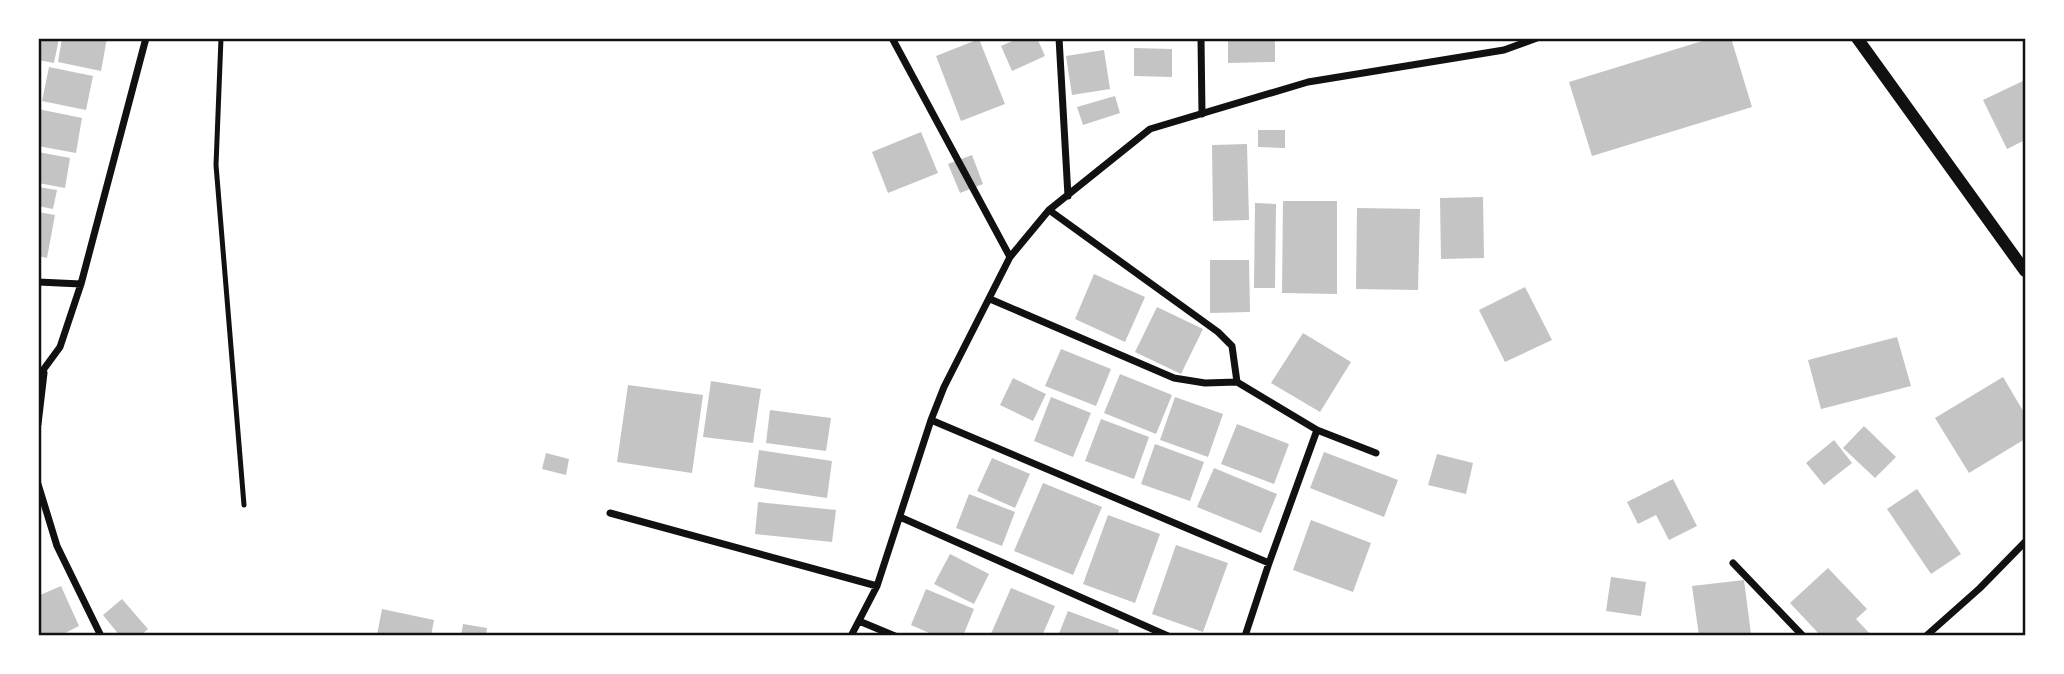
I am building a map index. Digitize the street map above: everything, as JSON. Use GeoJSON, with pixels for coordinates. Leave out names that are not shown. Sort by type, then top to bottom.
{"type":"FeatureCollection","features":[{"type":"Feature","properties":{"kind":"street"},"geometry":{"type":"LineString","coordinates":[[38,424],[41,375],[60,347],[81,284],[146,38]]}},
{"type":"Feature","properties":{"kind":"street"},"geometry":{"type":"LineString","coordinates":[[892,38],[1010,257]]}},
{"type":"Feature","properties":{"kind":"street"},"geometry":{"type":"LineString","coordinates":[[1059,38],[1068,196]]}},
{"type":"Feature","properties":{"kind":"street"},"geometry":{"type":"LineString","coordinates":[[1202,38],[1202,114]]}},
{"type":"Feature","properties":{"kind":"street"},"geometry":{"type":"LineString","coordinates":[[851,635],[877,586],[944,387],[1010,257],[1049,210],[1150,129],[1308,82],[1504,50],[1537,38]]}},
{"type":"Feature","properties":{"kind":"street"},"geometry":{"type":"LineString","coordinates":[[1857,38],[2025,271]]}},
{"type":"Feature","properties":{"kind":"street"},"geometry":{"type":"LineString","coordinates":[[1049,210],[1218,332],[1232,346],[1237,382]]}},
{"type":"Feature","properties":{"kind":"street"},"geometry":{"type":"LineString","coordinates":[[38,282],[81,284]]}},
{"type":"Feature","properties":{"kind":"street"},"geometry":{"type":"LineString","coordinates":[[990,299],[1174,378],[1205,383],[1237,382],[1317,430],[1376,453]]}},
{"type":"Feature","properties":{"kind":"street"},"geometry":{"type":"LineString","coordinates":[[931,420],[1269,563]]}},
{"type":"Feature","properties":{"kind":"street"},"geometry":{"type":"LineString","coordinates":[[1245,635],[1317,430]]}},
{"type":"Feature","properties":{"kind":"street"},"geometry":{"type":"LineString","coordinates":[[38,484],[57,546],[101,635]]}},
{"type":"Feature","properties":{"kind":"street"},"geometry":{"type":"LineString","coordinates":[[610,513],[877,586]]}},
{"type":"Feature","properties":{"kind":"street"},"geometry":{"type":"LineString","coordinates":[[900,517],[1168,635]]}},
{"type":"Feature","properties":{"kind":"street"},"geometry":{"type":"LineString","coordinates":[[1926,635],[1980,588],[2025,542]]}},
{"type":"Feature","properties":{"kind":"street"},"geometry":{"type":"LineString","coordinates":[[1733,563],[1803,635]]}},
{"type":"Feature","properties":{"kind":"street"},"geometry":{"type":"LineString","coordinates":[[859,621],[895,635]]}},
{"type":"Feature","properties":{"kind":"lane"},"geometry":{"type":"LineString","coordinates":[[221,38],[216,165],[244,505]]}},
{"type":"Feature","properties":{"kind":"building"},"geometry":{"type":"Polygon","coordinates":[[[38,38],[59,38],[54,63],[38,60],[38,38]]]}},
{"type":"Feature","properties":{"kind":"building"},"geometry":{"type":"Polygon","coordinates":[[[62,38],[107,38],[101,71],[58,62],[62,38]]]}},
{"type":"Feature","properties":{"kind":"building"},"geometry":{"type":"Polygon","coordinates":[[[1019,38],[1037,38],[1045,56],[1012,71],[1001,46],[1019,38]]]}},
{"type":"Feature","properties":{"kind":"building"},"geometry":{"type":"Polygon","coordinates":[[[1228,38],[1275,38],[1275,62],[1228,63],[1228,38]]]}},
{"type":"Feature","properties":{"kind":"building"},"geometry":{"type":"Polygon","coordinates":[[[1712,38],[1731,38],[1752,107],[1592,156],[1569,82],[1712,38]]]}},
{"type":"Feature","properties":{"kind":"building"},"geometry":{"type":"Polygon","coordinates":[[[979,39],[1005,104],[961,121],[936,56],[979,39]]]}},
{"type":"Feature","properties":{"kind":"building"},"geometry":{"type":"Polygon","coordinates":[[[1134,48],[1172,49],[1172,77],[1134,76],[1134,48]]]}},
{"type":"Feature","properties":{"kind":"building"},"geometry":{"type":"Polygon","coordinates":[[[1104,50],[1110,89],[1072,95],[1066,56],[1104,50]]]}},
{"type":"Feature","properties":{"kind":"building"},"geometry":{"type":"Polygon","coordinates":[[[49,67],[93,76],[86,110],[42,101],[49,67]]]}},
{"type":"Feature","properties":{"kind":"building"},"geometry":{"type":"Polygon","coordinates":[[[2025,80],[2025,140],[2007,149],[1983,100],[2025,80]]]}},
{"type":"Feature","properties":{"kind":"building"},"geometry":{"type":"Polygon","coordinates":[[[1115,96],[1120,113],[1083,125],[1077,107],[1115,96]]]}},
{"type":"Feature","properties":{"kind":"building"},"geometry":{"type":"Polygon","coordinates":[[[38,109],[82,118],[76,153],[38,146],[38,109]]]}},
{"type":"Feature","properties":{"kind":"building"},"geometry":{"type":"Polygon","coordinates":[[[1258,130],[1285,130],[1285,148],[1258,147],[1258,130]]]}},
{"type":"Feature","properties":{"kind":"building"},"geometry":{"type":"Polygon","coordinates":[[[921,132],[938,173],[888,193],[872,152],[921,132]]]}},
{"type":"Feature","properties":{"kind":"building"},"geometry":{"type":"Polygon","coordinates":[[[1247,144],[1249,220],[1213,221],[1212,145],[1247,144]]]}},
{"type":"Feature","properties":{"kind":"building"},"geometry":{"type":"Polygon","coordinates":[[[38,152],[70,158],[65,188],[38,183],[38,152]]]}},
{"type":"Feature","properties":{"kind":"building"},"geometry":{"type":"Polygon","coordinates":[[[972,155],[983,184],[960,193],[948,164],[972,155]]]}},
{"type":"Feature","properties":{"kind":"building"},"geometry":{"type":"Polygon","coordinates":[[[38,187],[57,190],[53,209],[38,206],[38,187]]]}},
{"type":"Feature","properties":{"kind":"building"},"geometry":{"type":"Polygon","coordinates":[[[1483,197],[1484,258],[1441,259],[1440,198],[1483,197]]]}},
{"type":"Feature","properties":{"kind":"building"},"geometry":{"type":"Polygon","coordinates":[[[1283,201],[1337,201],[1337,294],[1282,293],[1283,201]]]}},
{"type":"Feature","properties":{"kind":"building"},"geometry":{"type":"Polygon","coordinates":[[[1255,203],[1276,204],[1275,288],[1254,288],[1255,203]]]}},
{"type":"Feature","properties":{"kind":"building"},"geometry":{"type":"Polygon","coordinates":[[[1357,208],[1420,209],[1418,290],[1356,289],[1357,208]]]}},
{"type":"Feature","properties":{"kind":"building"},"geometry":{"type":"Polygon","coordinates":[[[38,212],[55,215],[47,258],[38,256],[38,212]]]}},
{"type":"Feature","properties":{"kind":"building"},"geometry":{"type":"Polygon","coordinates":[[[1210,260],[1249,260],[1250,312],[1210,313],[1210,260]]]}},
{"type":"Feature","properties":{"kind":"building"},"geometry":{"type":"Polygon","coordinates":[[[1094,274],[1145,297],[1125,342],[1075,319],[1094,274]]]}},
{"type":"Feature","properties":{"kind":"building"},"geometry":{"type":"Polygon","coordinates":[[[1525,287],[1552,340],[1505,362],[1479,310],[1525,287]]]}},
{"type":"Feature","properties":{"kind":"building"},"geometry":{"type":"Polygon","coordinates":[[[1157,307],[1203,329],[1181,374],[1135,352],[1157,307]]]}},
{"type":"Feature","properties":{"kind":"building"},"geometry":{"type":"Polygon","coordinates":[[[1303,333],[1351,362],[1320,412],[1271,383],[1303,333]]]}},
{"type":"Feature","properties":{"kind":"building"},"geometry":{"type":"Polygon","coordinates":[[[1897,337],[1911,386],[1821,409],[1808,360],[1897,337]]]}},
{"type":"Feature","properties":{"kind":"building"},"geometry":{"type":"Polygon","coordinates":[[[1061,349],[1111,369],[1096,406],[1045,386],[1061,349]]]}},
{"type":"Feature","properties":{"kind":"building"},"geometry":{"type":"Polygon","coordinates":[[[1120,374],[1172,395],[1156,434],[1104,413],[1120,374]]]}},
{"type":"Feature","properties":{"kind":"building"},"geometry":{"type":"Polygon","coordinates":[[[2003,377],[2025,414],[2025,439],[1969,473],[1935,418],[2003,377]]]}},
{"type":"Feature","properties":{"kind":"building"},"geometry":{"type":"Polygon","coordinates":[[[1013,378],[1046,394],[1033,421],[1000,405],[1013,378]]]}},
{"type":"Feature","properties":{"kind":"building"},"geometry":{"type":"Polygon","coordinates":[[[711,381],[761,389],[753,443],[703,437],[711,381]]]}},
{"type":"Feature","properties":{"kind":"building"},"geometry":{"type":"Polygon","coordinates":[[[628,385],[703,395],[692,473],[617,462],[628,385]]]}},
{"type":"Feature","properties":{"kind":"building"},"geometry":{"type":"Polygon","coordinates":[[[1051,397],[1091,413],[1073,457],[1034,441],[1051,397]]]}},
{"type":"Feature","properties":{"kind":"building"},"geometry":{"type":"Polygon","coordinates":[[[1175,397],[1223,414],[1208,457],[1160,440],[1175,397]]]}},
{"type":"Feature","properties":{"kind":"building"},"geometry":{"type":"Polygon","coordinates":[[[770,410],[831,418],[826,451],[766,443],[770,410]]]}},
{"type":"Feature","properties":{"kind":"building"},"geometry":{"type":"Polygon","coordinates":[[[1101,419],[1149,437],[1134,479],[1085,461],[1101,419]]]}},
{"type":"Feature","properties":{"kind":"building"},"geometry":{"type":"Polygon","coordinates":[[[1237,424],[1289,444],[1274,484],[1221,464],[1237,424]]]}},
{"type":"Feature","properties":{"kind":"building"},"geometry":{"type":"Polygon","coordinates":[[[1864,426],[1896,457],[1875,478],[1843,448],[1864,426]]]}},
{"type":"Feature","properties":{"kind":"building"},"geometry":{"type":"Polygon","coordinates":[[[1834,440],[1852,463],[1824,485],[1806,463],[1834,440]]]}},
{"type":"Feature","properties":{"kind":"building"},"geometry":{"type":"Polygon","coordinates":[[[1155,444],[1204,462],[1190,501],[1141,484],[1155,444]]]}},
{"type":"Feature","properties":{"kind":"building"},"geometry":{"type":"Polygon","coordinates":[[[759,450],[832,461],[827,498],[754,487],[759,450]]]}},
{"type":"Feature","properties":{"kind":"building"},"geometry":{"type":"Polygon","coordinates":[[[1324,452],[1398,480],[1384,517],[1310,488],[1324,452]]]}},
{"type":"Feature","properties":{"kind":"building"},"geometry":{"type":"Polygon","coordinates":[[[546,453],[569,459],[566,475],[542,469],[546,453]]]}},
{"type":"Feature","properties":{"kind":"building"},"geometry":{"type":"Polygon","coordinates":[[[1437,454],[1473,463],[1466,494],[1428,485],[1437,454]]]}},
{"type":"Feature","properties":{"kind":"building"},"geometry":{"type":"Polygon","coordinates":[[[992,458],[1030,474],[1015,508],[977,491],[992,458]]]}},
{"type":"Feature","properties":{"kind":"building"},"geometry":{"type":"Polygon","coordinates":[[[1214,468],[1277,494],[1261,533],[1197,507],[1214,468]]]}},
{"type":"Feature","properties":{"kind":"building"},"geometry":{"type":"Polygon","coordinates":[[[1673,479],[1697,526],[1669,540],[1656,515],[1638,524],[1627,502],[1673,479]]]}},
{"type":"Feature","properties":{"kind":"building"},"geometry":{"type":"Polygon","coordinates":[[[1043,483],[1102,507],[1073,575],[1014,551],[1043,483]]]}},
{"type":"Feature","properties":{"kind":"building"},"geometry":{"type":"Polygon","coordinates":[[[1917,489],[1961,554],[1931,574],[1887,509],[1917,489]]]}},
{"type":"Feature","properties":{"kind":"building"},"geometry":{"type":"Polygon","coordinates":[[[969,494],[1015,512],[1002,546],[956,528],[969,494]]]}},
{"type":"Feature","properties":{"kind":"building"},"geometry":{"type":"Polygon","coordinates":[[[758,502],[836,510],[832,542],[755,534],[758,502]]]}},
{"type":"Feature","properties":{"kind":"building"},"geometry":{"type":"Polygon","coordinates":[[[1108,515],[1160,534],[1135,603],[1083,584],[1108,515]]]}},
{"type":"Feature","properties":{"kind":"building"},"geometry":{"type":"Polygon","coordinates":[[[1311,520],[1371,543],[1353,592],[1293,570],[1311,520]]]}},
{"type":"Feature","properties":{"kind":"building"},"geometry":{"type":"Polygon","coordinates":[[[1176,545],[1228,563],[1203,632],[1152,614],[1176,545]]]}},
{"type":"Feature","properties":{"kind":"building"},"geometry":{"type":"Polygon","coordinates":[[[950,554],[989,574],[974,604],[934,584],[950,554]]]}},
{"type":"Feature","properties":{"kind":"building"},"geometry":{"type":"Polygon","coordinates":[[[1828,568],[1867,609],[1856,619],[1872,636],[1821,636],[1790,603],[1828,568]]]}},
{"type":"Feature","properties":{"kind":"building"},"geometry":{"type":"Polygon","coordinates":[[[1611,577],[1646,582],[1641,616],[1606,611],[1611,577]]]}},
{"type":"Feature","properties":{"kind":"building"},"geometry":{"type":"Polygon","coordinates":[[[1744,580],[1751,634],[1699,636],[1692,586],[1744,580]]]}},
{"type":"Feature","properties":{"kind":"building"},"geometry":{"type":"Polygon","coordinates":[[[61,586],[79,626],[59,636],[38,636],[38,596],[61,586]]]}},
{"type":"Feature","properties":{"kind":"building"},"geometry":{"type":"Polygon","coordinates":[[[1011,588],[1055,606],[1042,636],[990,636],[1011,588]]]}},
{"type":"Feature","properties":{"kind":"building"},"geometry":{"type":"Polygon","coordinates":[[[926,589],[974,609],[963,636],[936,636],[911,625],[926,589]]]}},
{"type":"Feature","properties":{"kind":"building"},"geometry":{"type":"Polygon","coordinates":[[[122,599],[148,629],[140,636],[120,636],[103,615],[122,599]]]}},
{"type":"Feature","properties":{"kind":"building"},"geometry":{"type":"Polygon","coordinates":[[[382,609],[434,620],[431,636],[377,635],[382,609]]]}},
{"type":"Feature","properties":{"kind":"building"},"geometry":{"type":"Polygon","coordinates":[[[1068,611],[1119,630],[1117,636],[1058,636],[1068,611]]]}},
{"type":"Feature","properties":{"kind":"building"},"geometry":{"type":"Polygon","coordinates":[[[463,624],[487,628],[486,636],[461,636],[463,624]]]}}]}
